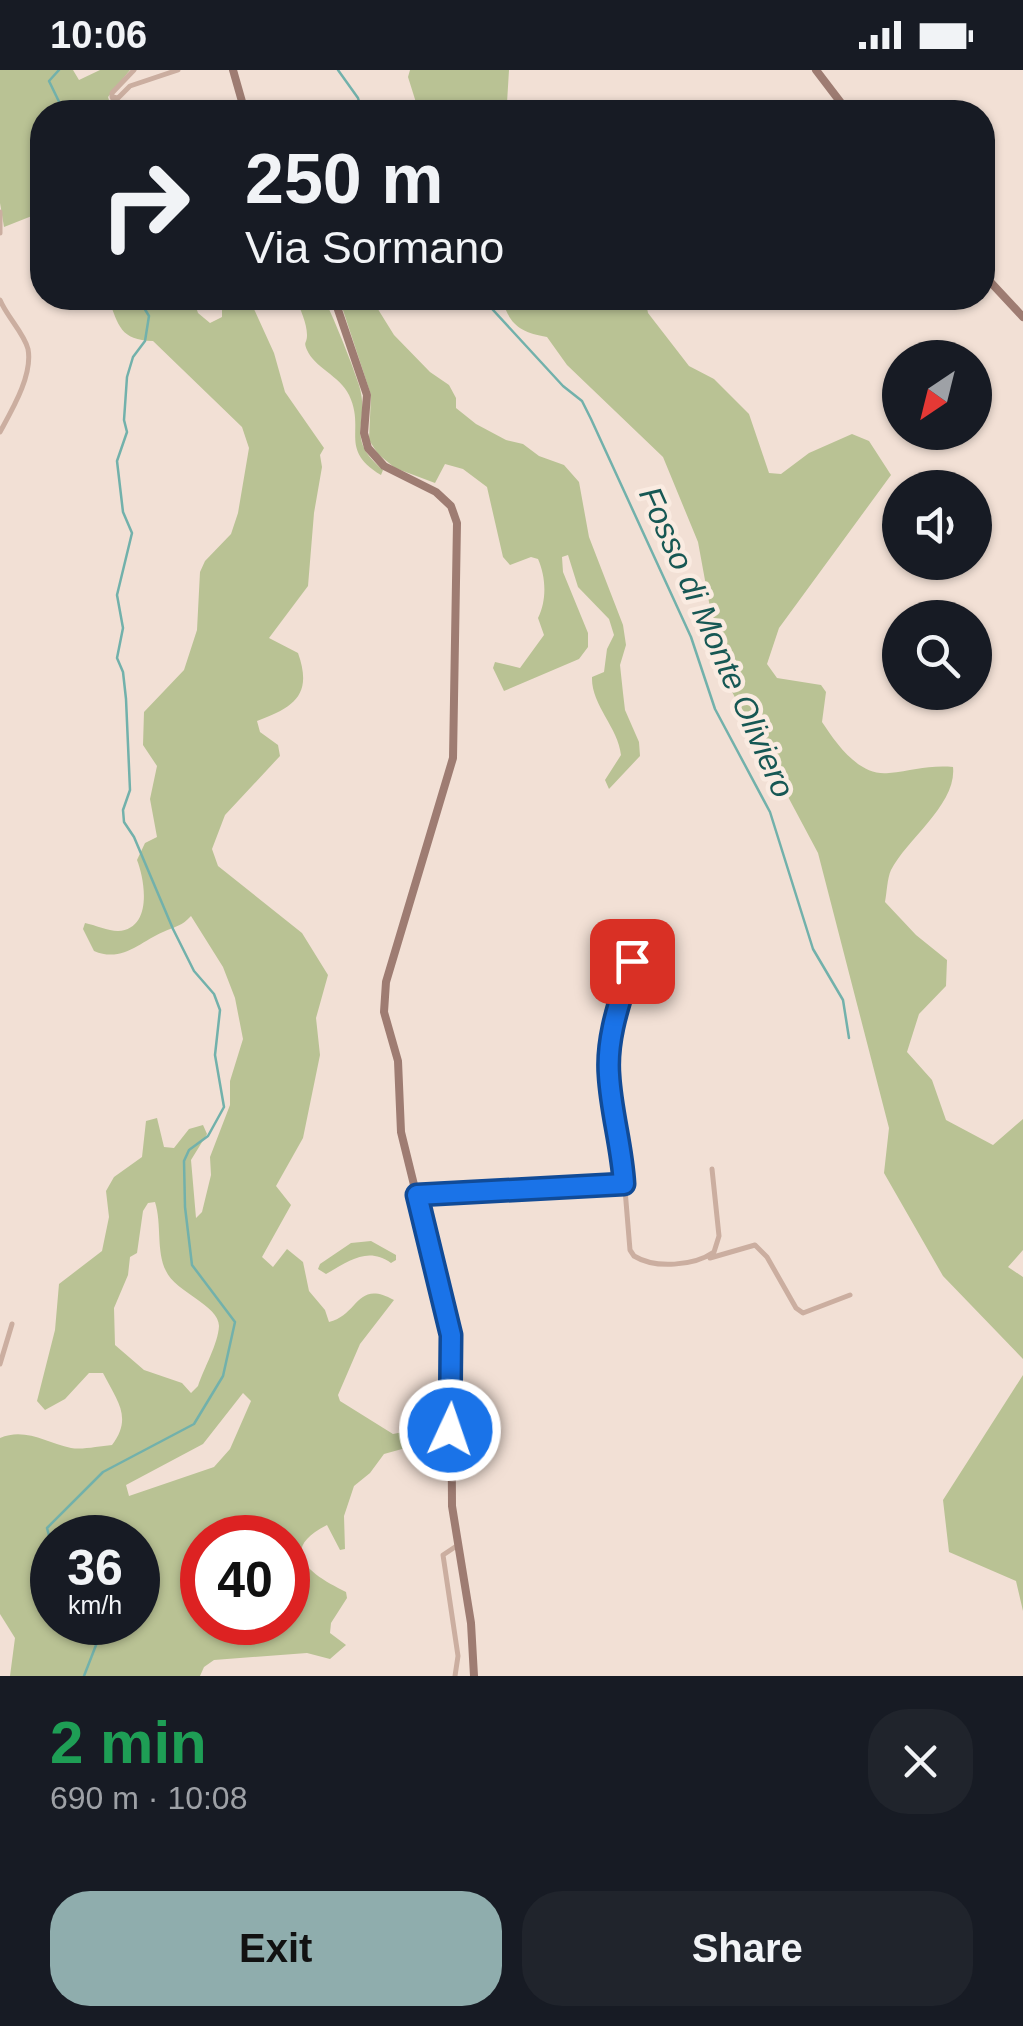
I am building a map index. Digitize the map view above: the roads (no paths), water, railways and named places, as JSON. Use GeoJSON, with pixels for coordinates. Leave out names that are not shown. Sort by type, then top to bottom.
{"type":"FeatureCollection","features":[{"type":"Feature","properties":{"kind":"street"},"geometry":{"type":"LineString","coordinates":[[134,70],[112,92],[113,98],[130,86],[178,70]]}},
{"type":"Feature","properties":{"kind":"street"},"geometry":{"type":"LineString","coordinates":[[232,70],[241,100]]}},
{"type":"Feature","properties":{"kind":"street"},"geometry":{"type":"LineString","coordinates":[[816,70],[839,100]]}},
{"type":"Feature","properties":{"kind":"street"},"geometry":{"type":"LineString","coordinates":[[0,212],[0,233]]}},
{"type":"Feature","properties":{"kind":"street"},"geometry":{"type":"LineString","coordinates":[[995,287],[1023,317]]}},
{"type":"Feature","properties":{"kind":"street"},"geometry":{"type":"LineString","coordinates":[[0,300],[28,347],[24,380],[0,432]]}},
{"type":"Feature","properties":{"kind":"street"},"geometry":{"type":"LineString","coordinates":[[338,310],[366,391],[364,433],[368,448],[384,466],[446,500],[456,516],[453,758],[383,997],[385,1020],[398,1061],[400,1132],[451,1335],[450,1481],[471,1623],[474,1676]]}},
{"type":"Feature","properties":{"kind":"street"},"geometry":{"type":"LineString","coordinates":[[632,961],[608,1055],[630,1250],[634,1256],[654,1262],[702,1260],[755,1245],[803,1313],[850,1295]]}},
{"type":"Feature","properties":{"kind":"street"},"geometry":{"type":"LineString","coordinates":[[702,1260],[714,1252],[719,1242],[712,1169]]}},
{"type":"Feature","properties":{"kind":"street"},"geometry":{"type":"LineString","coordinates":[[417,1195],[624,1184]]}},
{"type":"Feature","properties":{"kind":"street"},"geometry":{"type":"LineString","coordinates":[[0,1364],[12,1324]]}},
{"type":"Feature","properties":{"kind":"street"},"geometry":{"type":"LineString","coordinates":[[455,1676],[458,1656],[443,1554],[458,1545]]}},
{"type":"Feature","properties":{"kind":"waterway"},"geometry":{"type":"LineString","coordinates":[[58,100],[49,81],[59,70]]}},
{"type":"Feature","properties":{"kind":"waterway","name":"Fosso di Monte Oliviero"},"geometry":{"type":"LineString","coordinates":[[338,70],[359,100]]}},
{"type":"Feature","properties":{"kind":"waterway"},"geometry":{"type":"LineString","coordinates":[[60,1515],[103,1472],[194,1424],[223,1376],[235,1322],[192,1265],[185,1207],[184,1161],[189,1150],[208,1136],[224,1107],[215,1055],[220,1010],[214,994],[194,971],[124,822],[123,810],[130,790],[126,699],[117,658],[123,628],[117,595],[132,533],[123,512],[117,461],[127,432],[127,377],[133,357],[145,341],[149,316],[145,310]]}},
{"type":"Feature","properties":{"kind":"waterway","name":"Fosso di Monte Oliviero"},"geometry":{"type":"LineString","coordinates":[[493,310],[563,386],[582,401],[591,419],[691,637],[715,709],[770,812],[813,949],[843,1000],[849,1038]]}},
{"type":"Feature","properties":{"kind":"waterway"},"geometry":{"type":"LineString","coordinates":[[84,1676],[96,1645]]}}]}
